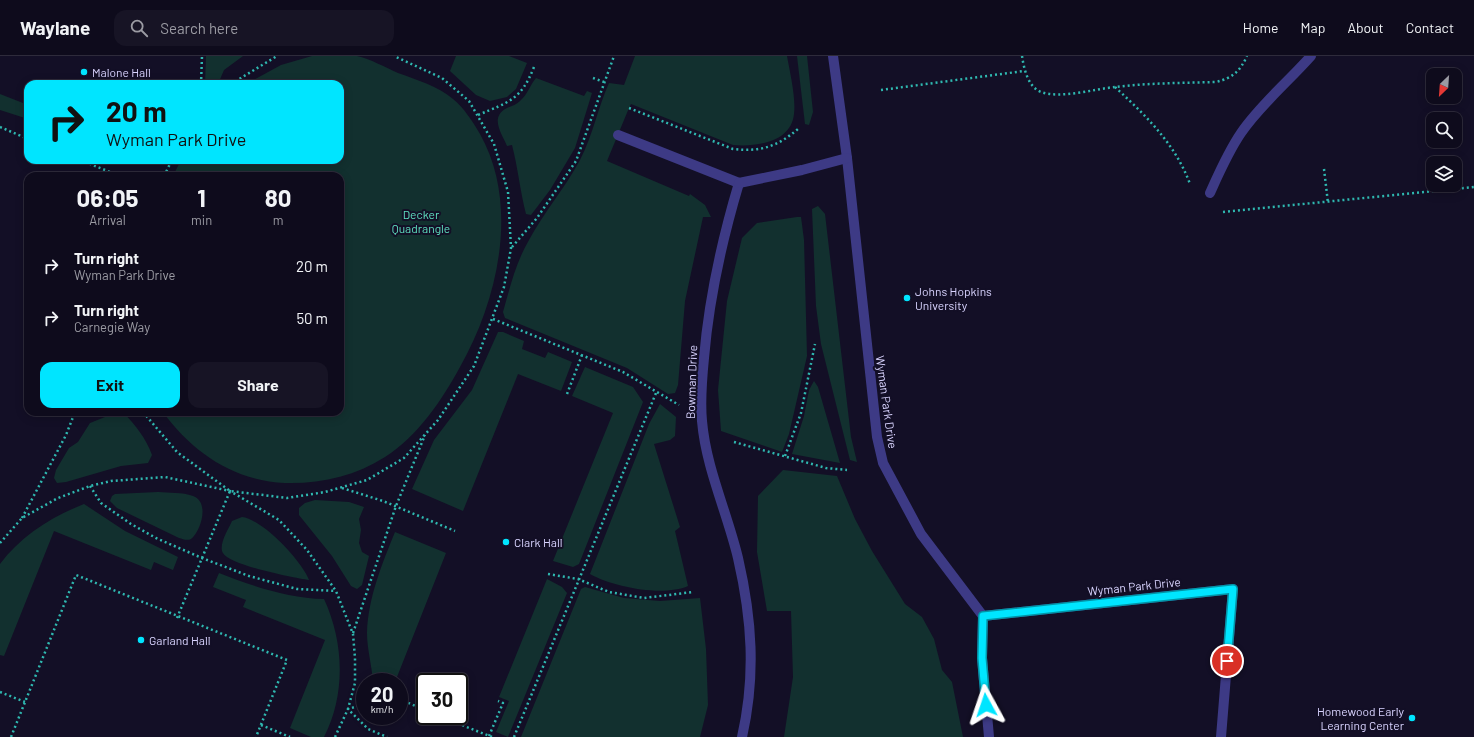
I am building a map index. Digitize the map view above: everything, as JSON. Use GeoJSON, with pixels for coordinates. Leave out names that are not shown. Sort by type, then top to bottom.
{"type":"FeatureCollection","features":[{"type":"Feature","properties":{"kind":"street","name":"Wyman Park Drive"},"geometry":{"type":"LineString","coordinates":[[833,56],[847,158],[877,437],[883,463],[921,534],[983,616],[1233,589],[1221,737]]}},
{"type":"Feature","properties":{"kind":"street"},"geometry":{"type":"LineString","coordinates":[[1210,193],[1222,166],[1241,132],[1266,103],[1311,56]]}},
{"type":"Feature","properties":{"kind":"street"},"geometry":{"type":"LineString","coordinates":[[618,135],[739,184],[847,158]]}},
{"type":"Feature","properties":{"kind":"street","name":"Bowman Drive"},"geometry":{"type":"LineString","coordinates":[[739,184],[726,230],[710,306],[702,379],[702,421],[708,456],[738,558],[746,603],[751,650],[752,680],[748,711],[742,737]]}},
{"type":"Feature","properties":{"kind":"street"},"geometry":{"type":"LineString","coordinates":[[983,616],[982,658],[989,737]]}},
{"type":"Feature","properties":{"kind":"path"},"geometry":{"type":"LineString","coordinates":[[201,80],[202,56]]}},
{"type":"Feature","properties":{"kind":"path"},"geometry":{"type":"LineString","coordinates":[[238,80],[277,56]]}},
{"type":"Feature","properties":{"kind":"path"},"geometry":{"type":"LineString","coordinates":[[22,518],[58,498],[90,486],[111,481],[165,477],[230,491],[287,498],[325,492],[367,480],[404,458],[438,420],[474,366],[504,287],[511,248],[508,192],[494,144],[469,101],[442,78],[403,58],[394,56]]}},
{"type":"Feature","properties":{"kind":"path"},"geometry":{"type":"LineString","coordinates":[[511,248],[537,218],[576,161],[614,56]]}},
{"type":"Feature","properties":{"kind":"path"},"geometry":{"type":"LineString","coordinates":[[1022,56],[1024,71],[1032,86],[1041,92],[1058,94],[1115,87],[1216,82],[1228,79],[1238,73],[1247,56]]}},
{"type":"Feature","properties":{"kind":"path"},"geometry":{"type":"LineString","coordinates":[[478,116],[517,97],[524,88],[534,66]]}},
{"type":"Feature","properties":{"kind":"path"},"geometry":{"type":"LineString","coordinates":[[881,90],[1024,71]]}},
{"type":"Feature","properties":{"kind":"path"},"geometry":{"type":"LineString","coordinates":[[592,78],[604,82]]}},
{"type":"Feature","properties":{"kind":"path"},"geometry":{"type":"LineString","coordinates":[[1115,87],[1150,120],[1168,142],[1185,170],[1192,190]]}},
{"type":"Feature","properties":{"kind":"path"},"geometry":{"type":"LineString","coordinates":[[629,108],[733,149],[750,151],[768,147],[785,140],[798,129]]}},
{"type":"Feature","properties":{"kind":"path"},"geometry":{"type":"LineString","coordinates":[[0,127],[24,137]]}},
{"type":"Feature","properties":{"kind":"path"},"geometry":{"type":"LineString","coordinates":[[90,164],[110,172]]}},
{"type":"Feature","properties":{"kind":"path"},"geometry":{"type":"LineString","coordinates":[[1324,169],[1328,202]]}},
{"type":"Feature","properties":{"kind":"path"},"geometry":{"type":"LineString","coordinates":[[1224,212],[1474,187]]}},
{"type":"Feature","properties":{"kind":"path"},"geometry":{"type":"LineString","coordinates":[[493,319],[623,372],[644,383],[656,393],[680,405]]}},
{"type":"Feature","properties":{"kind":"path"},"geometry":{"type":"LineString","coordinates":[[785,456],[801,412],[815,344]]}},
{"type":"Feature","properties":{"kind":"path"},"geometry":{"type":"LineString","coordinates":[[567,394],[582,355]]}},
{"type":"Feature","properties":{"kind":"path"},"geometry":{"type":"LineString","coordinates":[[514,737],[656,393]]}},
{"type":"Feature","properties":{"kind":"path"},"geometry":{"type":"LineString","coordinates":[[0,543],[22,518],[66,435],[73,416]]}},
{"type":"Feature","properties":{"kind":"path"},"geometry":{"type":"LineString","coordinates":[[146,416],[177,452],[230,491],[279,520],[307,550],[336,590],[353,634],[356,658],[355,683],[348,709],[335,737]]}},
{"type":"Feature","properties":{"kind":"path"},"geometry":{"type":"LineString","coordinates":[[353,634],[396,506],[427,432]]}},
{"type":"Feature","properties":{"kind":"path"},"geometry":{"type":"LineString","coordinates":[[734,442],[826,468],[847,470]]}},
{"type":"Feature","properties":{"kind":"path"},"geometry":{"type":"LineString","coordinates":[[90,486],[101,503],[131,524],[156,538],[202,558],[249,576],[297,589],[336,590]]}},
{"type":"Feature","properties":{"kind":"path"},"geometry":{"type":"LineString","coordinates":[[340,488],[396,506],[455,531]]}},
{"type":"Feature","properties":{"kind":"path"},"geometry":{"type":"LineString","coordinates":[[178,617],[230,491]]}},
{"type":"Feature","properties":{"kind":"path"},"geometry":{"type":"LineString","coordinates":[[548,574],[578,579],[609,592],[644,598],[693,592]]}},
{"type":"Feature","properties":{"kind":"path"},"geometry":{"type":"LineString","coordinates":[[11,737],[76,575],[287,660],[256,737]]}},
{"type":"Feature","properties":{"kind":"path"},"geometry":{"type":"LineString","coordinates":[[0,692],[25,702]]}},
{"type":"Feature","properties":{"kind":"path"},"geometry":{"type":"LineString","coordinates":[[462,725],[491,736],[502,703],[498,701]]}},
{"type":"Feature","properties":{"kind":"path"},"geometry":{"type":"LineString","coordinates":[[348,709],[356,707]]}},
{"type":"Feature","properties":{"kind":"path"},"geometry":{"type":"LineString","coordinates":[[348,709],[368,729],[387,737]]}},
{"type":"Feature","properties":{"kind":"path"},"geometry":{"type":"LineString","coordinates":[[261,725],[290,737]]}},
{"type":"Feature","properties":{"kind":"green space"},"geometry":{"type":"Polygon","coordinates":[[[206,56],[243,56],[224,70],[220,80],[205,80],[206,56]]]}},
{"type":"Feature","properties":{"kind":"green space","name":"Decker Quadrangle"},"geometry":{"type":"Polygon","coordinates":[[[312,56],[357,56],[378,63],[447,94],[465,111],[480,134],[492,162],[499,191],[501,221],[499,252],[494,283],[485,312],[460,367],[428,416],[408,439],[374,464],[337,478],[298,483],[266,481],[248,477],[216,462],[187,440],[166,416],[344,416],[344,172],[175,172],[179,164],[344,164],[344,80],[253,80],[281,65],[312,56]]]}},
{"type":"Feature","properties":{"kind":"green space"},"geometry":{"type":"Polygon","coordinates":[[[456,56],[509,56],[527,63],[516,89],[507,97],[490,101],[476,95],[450,71],[456,56]]]}},
{"type":"Feature","properties":{"kind":"green space"},"geometry":{"type":"Polygon","coordinates":[[[635,56],[787,56],[793,93],[794,114],[791,124],[786,131],[771,141],[751,145],[733,145],[631,104],[629,108],[607,161],[689,196],[690,194],[705,205],[711,217],[703,217],[685,301],[678,385],[675,393],[668,394],[627,368],[505,318],[503,312],[524,248],[580,160],[609,83],[624,85],[635,56]]]}},
{"type":"Feature","properties":{"kind":"green space"},"geometry":{"type":"Polygon","coordinates":[[[797,56],[807,56],[813,112],[809,125],[805,124],[797,56]]]}},
{"type":"Feature","properties":{"kind":"green space"},"geometry":{"type":"Polygon","coordinates":[[[536,78],[584,96],[587,91],[592,93],[575,148],[550,190],[531,215],[526,214],[512,145],[507,146],[498,126],[498,121],[502,112],[517,104],[523,98],[536,78]]]}},
{"type":"Feature","properties":{"kind":"green space"},"geometry":{"type":"Polygon","coordinates":[[[0,94],[24,103],[24,118],[0,110],[0,94]]]}},
{"type":"Feature","properties":{"kind":"green space"},"geometry":{"type":"Polygon","coordinates":[[[818,206],[825,214],[851,437],[857,462],[850,460],[821,344],[816,306],[812,209],[818,206]]]}},
{"type":"Feature","properties":{"kind":"green space"},"geometry":{"type":"Polygon","coordinates":[[[801,217],[804,240],[807,356],[789,434],[782,452],[721,431],[718,390],[727,301],[742,238],[757,223],[801,217]]]}},
{"type":"Feature","properties":{"kind":"green space"},"geometry":{"type":"Polygon","coordinates":[[[498,332],[503,332],[524,341],[522,349],[545,358],[548,352],[572,362],[561,391],[518,374],[463,511],[412,489],[434,440],[472,390],[498,332]]]}},
{"type":"Feature","properties":{"kind":"green space"},"geometry":{"type":"Polygon","coordinates":[[[585,367],[633,387],[643,402],[579,564],[573,567],[553,561],[613,413],[572,396],[585,367]]]}},
{"type":"Feature","properties":{"kind":"green space"},"geometry":{"type":"Polygon","coordinates":[[[814,381],[818,387],[840,463],[792,454],[804,416],[809,390],[814,381]]]}},
{"type":"Feature","properties":{"kind":"green space"},"geometry":{"type":"Polygon","coordinates":[[[660,404],[676,417],[675,436],[670,440],[654,444],[680,527],[675,531],[688,586],[665,591],[638,589],[612,583],[590,574],[649,424],[660,404]]]}},
{"type":"Feature","properties":{"kind":"green space"},"geometry":{"type":"Polygon","coordinates":[[[126,416],[147,443],[152,455],[148,463],[121,466],[66,482],[57,483],[54,478],[56,470],[69,448],[78,442],[90,423],[105,417],[126,416]]]}},
{"type":"Feature","properties":{"kind":"green space"},"geometry":{"type":"Polygon","coordinates":[[[783,470],[837,476],[855,519],[872,551],[905,604],[922,617],[934,639],[942,670],[952,682],[963,737],[784,737],[793,677],[791,611],[767,611],[757,552],[758,496],[783,470]]]}},
{"type":"Feature","properties":{"kind":"green space"},"geometry":{"type":"Polygon","coordinates":[[[158,492],[184,494],[198,499],[202,510],[201,523],[195,535],[191,539],[186,540],[179,538],[117,508],[110,501],[112,496],[115,494],[158,492]]]}},
{"type":"Feature","properties":{"kind":"green space"},"geometry":{"type":"Polygon","coordinates":[[[315,500],[349,502],[364,507],[359,519],[361,530],[359,543],[362,552],[369,556],[362,585],[357,589],[351,586],[332,556],[299,515],[299,508],[305,503],[315,500]]]}},
{"type":"Feature","properties":{"kind":"green space"},"geometry":{"type":"Polygon","coordinates":[[[84,504],[125,531],[178,557],[173,570],[154,562],[151,570],[54,531],[4,656],[0,655],[0,564],[17,545],[38,528],[48,521],[84,504]]]}},
{"type":"Feature","properties":{"kind":"green space"},"geometry":{"type":"Polygon","coordinates":[[[242,517],[260,525],[280,542],[298,562],[309,580],[263,570],[228,558],[222,550],[223,541],[232,521],[242,517]]]}},
{"type":"Feature","properties":{"kind":"green space"},"geometry":{"type":"Polygon","coordinates":[[[395,532],[446,553],[399,673],[372,673],[367,639],[370,607],[376,581],[395,532]]]}},
{"type":"Feature","properties":{"kind":"green space"},"geometry":{"type":"Polygon","coordinates":[[[219,573],[284,594],[324,599],[336,633],[340,668],[336,703],[324,737],[311,737],[290,728],[325,640],[243,607],[246,600],[213,587],[219,573]]]}},
{"type":"Feature","properties":{"kind":"green space"},"geometry":{"type":"Polygon","coordinates":[[[547,579],[562,587],[567,593],[508,737],[496,732],[509,701],[499,697],[547,579]]]}},
{"type":"Feature","properties":{"kind":"green space"},"geometry":{"type":"Polygon","coordinates":[[[585,587],[624,598],[660,601],[700,598],[706,649],[708,705],[700,737],[521,737],[581,589],[585,587]]]}},
{"type":"Feature","properties":{"kind":"place","name":"Malone Hall"},"geometry":{"type":"Point","coordinates":[84,72]}},
{"type":"Feature","properties":{"kind":"place","name":"Johns Hopkins University"},"geometry":{"type":"Point","coordinates":[907,298]}},
{"type":"Feature","properties":{"kind":"place","name":"Clark Hall"},"geometry":{"type":"Point","coordinates":[506,542]}},
{"type":"Feature","properties":{"kind":"place","name":"Garland Hall"},"geometry":{"type":"Point","coordinates":[141,640]}},
{"type":"Feature","properties":{"kind":"place","name":"Homewood Early Learning Center"},"geometry":{"type":"Point","coordinates":[1412,718]}},
{"type":"Feature","properties":{"kind":"route"},"geometry":{"type":"LineString","coordinates":[[986,705],[982,658],[983,616],[1233,589],[1227,661]]}}]}
